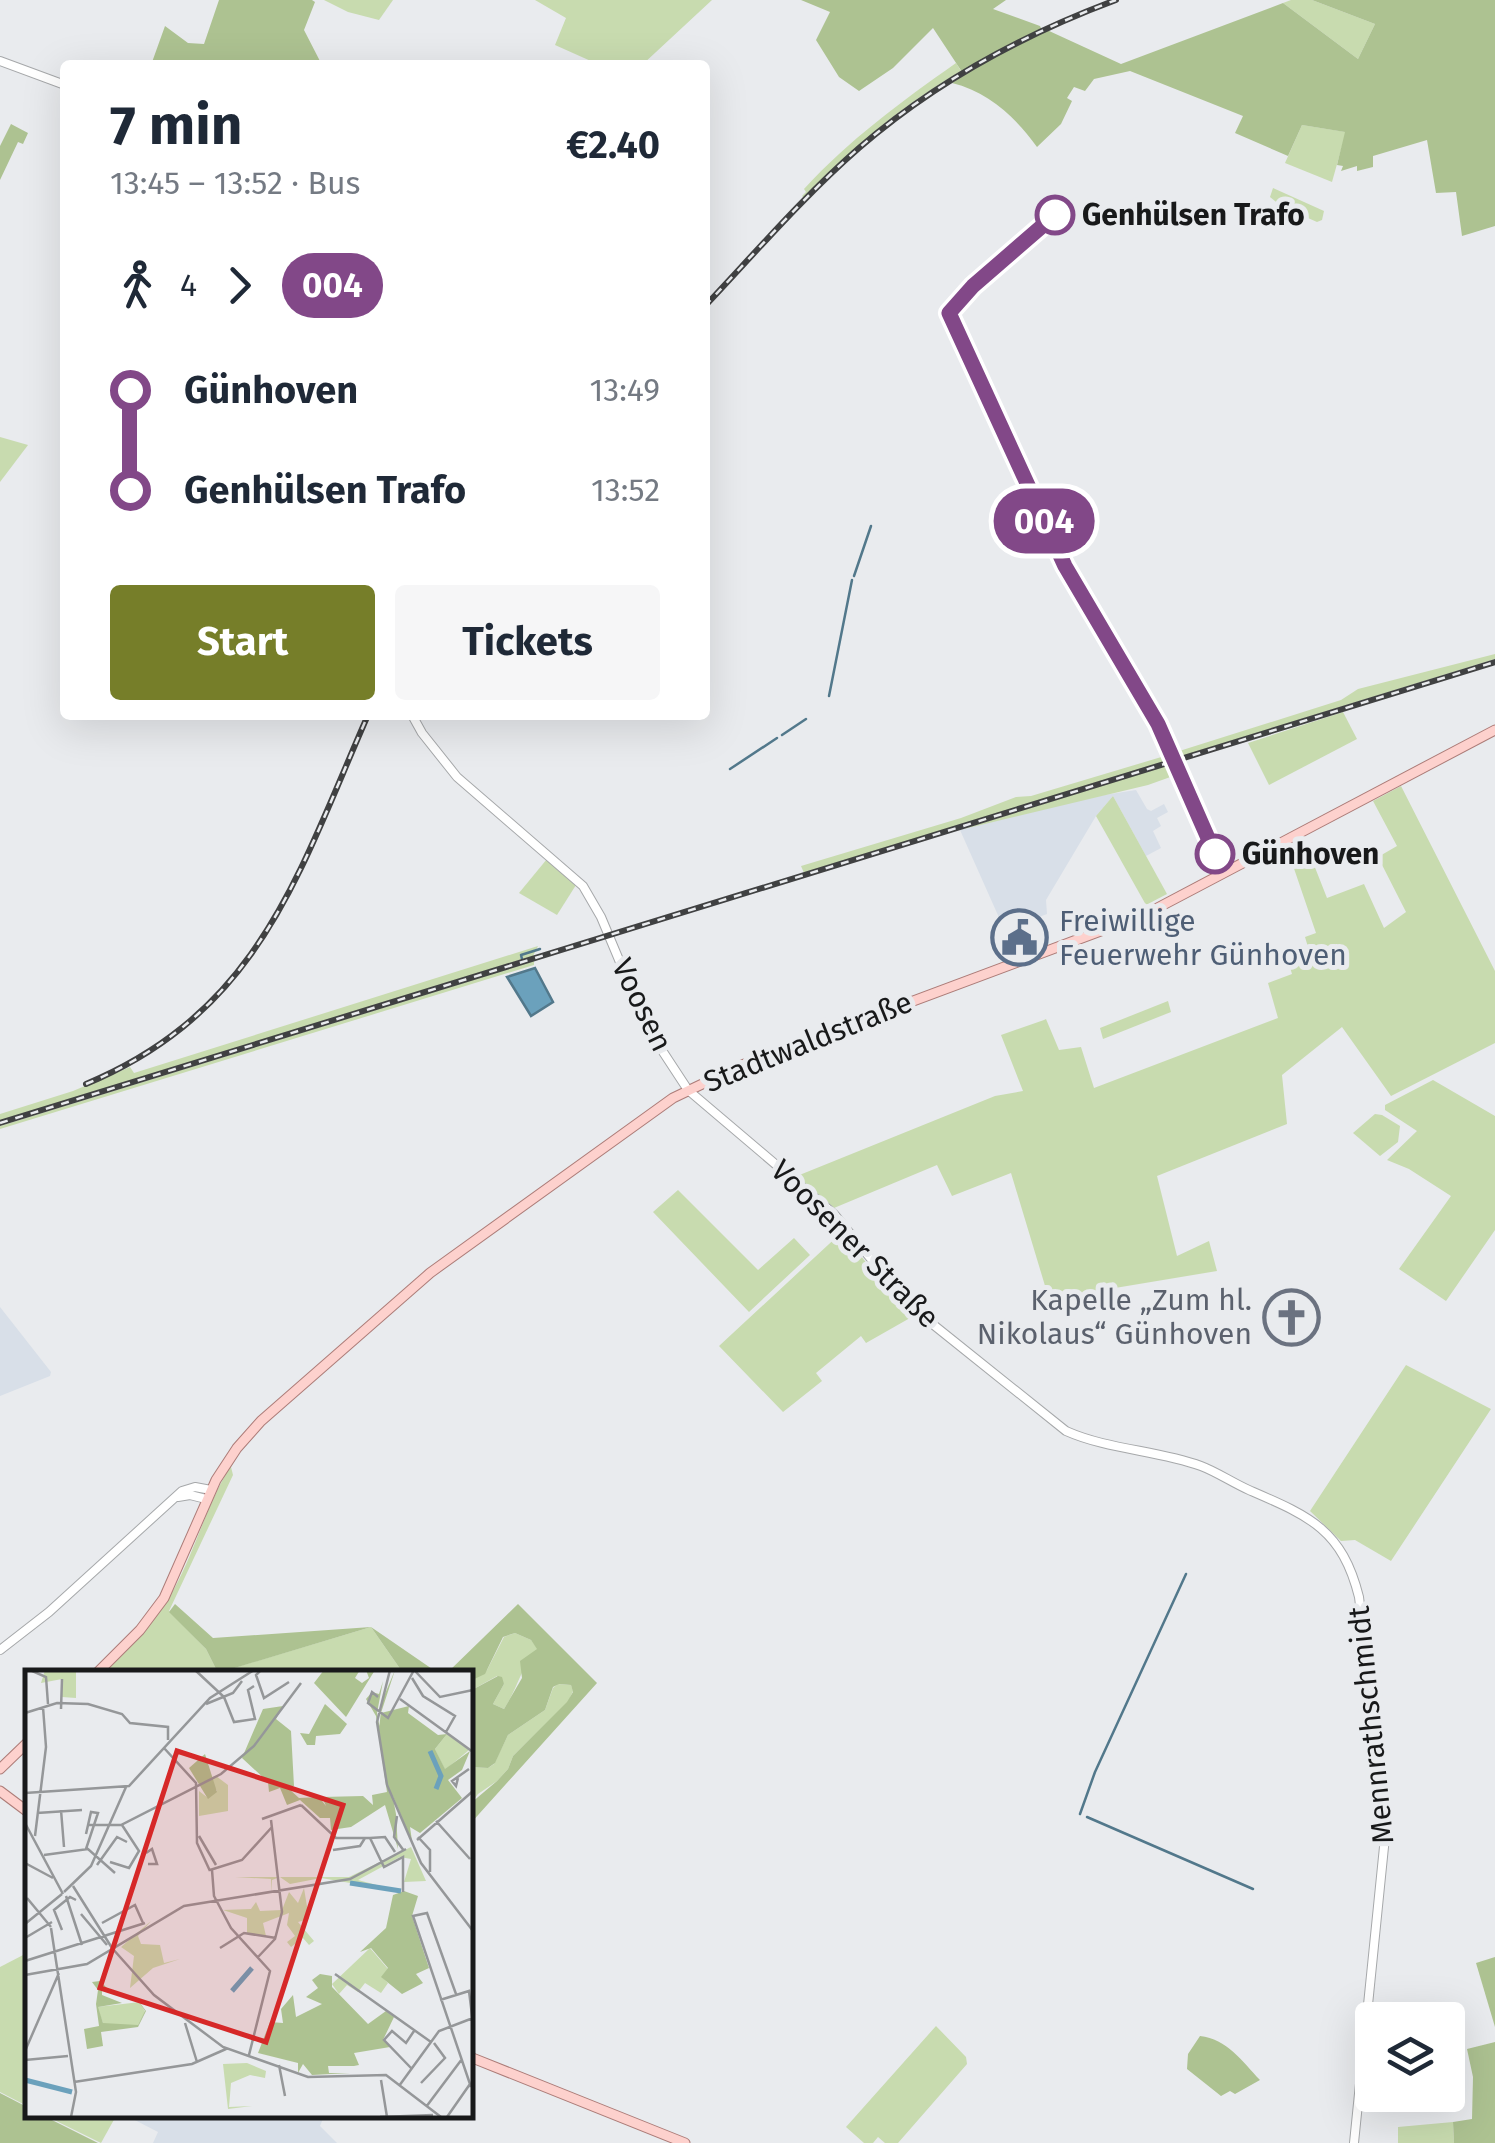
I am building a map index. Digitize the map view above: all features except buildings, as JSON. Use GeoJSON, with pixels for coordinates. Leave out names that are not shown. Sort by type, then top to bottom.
{"type":"FeatureCollection","features":[{"type":"Feature","properties":{"kind":"main road","name":"Stadtwaldstraße"},"geometry":{"type":"LineString","coordinates":[[100,1670],[140,1630],[164,1598],[182,1564],[208,1495],[249,1433],[400,1296],[637,1121],[688,1090],[843,1026],[1126,922],[1495,730]]}},
{"type":"Feature","properties":{"kind":"main road"},"geometry":{"type":"LineString","coordinates":[[0,1769],[25,1745]]}},
{"type":"Feature","properties":{"kind":"main road"},"geometry":{"type":"LineString","coordinates":[[0,1791],[25,1810]]}},
{"type":"Feature","properties":{"kind":"main road"},"geometry":{"type":"LineString","coordinates":[[472,2058],[684,2143]]}},
{"type":"Feature","properties":{"kind":"street"},"geometry":{"type":"LineString","coordinates":[[0,61],[60,82]]}},
{"type":"Feature","properties":{"kind":"street","name":"Voosen"},"geometry":{"type":"LineString","coordinates":[[415,720],[458,777],[582,886],[601,917],[648,1029],[688,1090]]}},
{"type":"Feature","properties":{"kind":"street","name":"Voosener Straße"},"geometry":{"type":"LineString","coordinates":[[688,1090],[834,1214],[910,1306],[1066,1431],[1085,1440],[1201,1466],[1302,1514],[1325,1529],[1341,1548]]}},
{"type":"Feature","properties":{"kind":"street"},"geometry":{"type":"LineString","coordinates":[[0,1650],[49,1612],[174,1498],[190,1488],[208,1495]]}},
{"type":"Feature","properties":{"kind":"street","name":"Mennrathschmidt"},"geometry":{"type":"LineString","coordinates":[[1341,1548],[1359,1597],[1385,1837],[1354,2143]]}},
{"type":"Feature","properties":{"kind":"shaded area"},"geometry":{"type":"Polygon","coordinates":[[[1136,790],[1147,809],[1151,811],[1164,804],[1168,812],[1157,818],[1161,826],[1153,831],[1161,848],[1146,856],[1113,796],[1096,816],[1046,900],[1047,914],[1031,920],[1034,930],[1009,940],[960,830],[1085,798],[1136,790]]]}},
{"type":"Feature","properties":{"kind":"shaded area"},"geometry":{"type":"Polygon","coordinates":[[[0,1307],[51,1372],[50,1376],[0,1396],[0,1307]]]}},
{"type":"Feature","properties":{"kind":"shaded area"},"geometry":{"type":"Polygon","coordinates":[[[131,2118],[323,2118],[320,2126],[337,2143],[153,2143],[158,2132],[131,2118]]]}},
{"type":"Feature","properties":{"kind":"green space"},"geometry":{"type":"Polygon","coordinates":[[[219,0],[315,2],[304,30],[319,60],[153,60],[165,26],[188,43],[204,44],[219,0]]]}},
{"type":"Feature","properties":{"kind":"green space"},"geometry":{"type":"Polygon","coordinates":[[[324,0],[393,0],[379,20],[348,12],[324,0]]]}},
{"type":"Feature","properties":{"kind":"green space"},"geometry":{"type":"Polygon","coordinates":[[[535,0],[712,0],[647,60],[589,60],[555,45],[566,18],[535,0]]]}},
{"type":"Feature","properties":{"kind":"green space"},"geometry":{"type":"Polygon","coordinates":[[[801,0],[1006,0],[993,9],[1121,64],[1283,3],[1358,59],[1375,24],[1312,0],[1495,0],[1495,226],[1462,236],[1456,192],[1436,193],[1427,140],[1373,156],[1373,167],[1341,171],[1343,166],[1337,165],[1345,132],[1302,125],[1288,156],[1235,133],[1243,116],[1130,71],[1094,79],[1085,91],[1074,87],[1061,124],[1037,147],[1001,108],[952,83],[964,75],[933,28],[893,68],[859,91],[839,77],[816,40],[830,12],[801,0]]]}},
{"type":"Feature","properties":{"kind":"green space"},"geometry":{"type":"Polygon","coordinates":[[[1312,0],[1375,24],[1358,59],[1283,3],[1312,0]]]}},
{"type":"Feature","properties":{"kind":"green space"},"geometry":{"type":"Polygon","coordinates":[[[956,63],[961,71],[898,113],[858,145],[805,199],[802,196],[821,171],[858,138],[956,63]]]}},
{"type":"Feature","properties":{"kind":"green space"},"geometry":{"type":"Polygon","coordinates":[[[11,124],[28,133],[23,144],[18,142],[0,180],[0,146],[11,124]]]}},
{"type":"Feature","properties":{"kind":"green space"},"geometry":{"type":"Polygon","coordinates":[[[1302,125],[1346,132],[1332,182],[1285,163],[1302,125]]]}},
{"type":"Feature","properties":{"kind":"green space"},"geometry":{"type":"Polygon","coordinates":[[[1273,188],[1324,211],[1322,220],[1317,222],[1281,206],[1270,197],[1273,188]]]}},
{"type":"Feature","properties":{"kind":"green space"},"geometry":{"type":"Polygon","coordinates":[[[0,437],[28,445],[0,482],[0,437]]]}},
{"type":"Feature","properties":{"kind":"green space"},"geometry":{"type":"Polygon","coordinates":[[[1495,654],[1495,659],[1176,758],[1173,753],[1341,700],[1358,689],[1495,654]]]}},
{"type":"Feature","properties":{"kind":"green space"},"geometry":{"type":"Polygon","coordinates":[[[1343,712],[1357,739],[1269,785],[1248,743],[1343,712]]]}},
{"type":"Feature","properties":{"kind":"green space"},"geometry":{"type":"Polygon","coordinates":[[[1168,755],[1170,760],[804,873],[801,866],[961,818],[1016,797],[1031,796],[1168,755]]]}},
{"type":"Feature","properties":{"kind":"green space"},"geometry":{"type":"Polygon","coordinates":[[[1171,764],[1176,775],[1148,785],[960,830],[1171,764]]]}},
{"type":"Feature","properties":{"kind":"green space"},"geometry":{"type":"Polygon","coordinates":[[[1401,786],[1495,971],[1495,1043],[1391,1096],[1342,1027],[1282,1075],[1287,1124],[1157,1176],[1177,1256],[1209,1241],[1217,1271],[1049,1299],[1011,1173],[952,1196],[937,1165],[834,1208],[797,1176],[995,1096],[1023,1091],[1001,1035],[1046,1019],[1059,1050],[1081,1047],[1094,1088],[1278,1018],[1268,983],[1292,974],[1286,954],[1308,947],[1305,937],[1316,933],[1288,851],[1305,842],[1327,898],[1364,884],[1384,928],[1406,912],[1378,857],[1397,846],[1373,801],[1401,786]]]}},
{"type":"Feature","properties":{"kind":"green space"},"geometry":{"type":"Polygon","coordinates":[[[1113,796],[1167,894],[1146,905],[1096,816],[1113,796]]]}},
{"type":"Feature","properties":{"kind":"green space"},"geometry":{"type":"Polygon","coordinates":[[[547,859],[576,885],[557,915],[519,893],[547,859]]]}},
{"type":"Feature","properties":{"kind":"green space"},"geometry":{"type":"Polygon","coordinates":[[[538,946],[533,956],[0,1121],[0,1114],[73,1091],[130,1067],[134,1073],[538,946]]]}},
{"type":"Feature","properties":{"kind":"green space"},"geometry":{"type":"Polygon","coordinates":[[[534,961],[534,965],[0,1129],[0,1126],[534,961]]]}},
{"type":"Feature","properties":{"kind":"green space"},"geometry":{"type":"Polygon","coordinates":[[[1168,1001],[1171,1012],[1103,1039],[1100,1028],[1168,1001]]]}},
{"type":"Feature","properties":{"kind":"green space"},"geometry":{"type":"Polygon","coordinates":[[[1433,1080],[1495,1116],[1495,1230],[1446,1301],[1399,1269],[1451,1196],[1387,1160],[1417,1131],[1385,1110],[1385,1105],[1433,1080]]]}},
{"type":"Feature","properties":{"kind":"green space"},"geometry":{"type":"Polygon","coordinates":[[[1375,1114],[1400,1126],[1398,1142],[1380,1156],[1353,1133],[1375,1114]]]}},
{"type":"Feature","properties":{"kind":"green space"},"geometry":{"type":"Polygon","coordinates":[[[678,1190],[758,1270],[794,1238],[810,1255],[749,1312],[653,1212],[678,1190]]]}},
{"type":"Feature","properties":{"kind":"green space"},"geometry":{"type":"Polygon","coordinates":[[[842,1232],[910,1318],[866,1343],[861,1336],[816,1373],[822,1381],[783,1412],[719,1346],[842,1232]]]}},
{"type":"Feature","properties":{"kind":"green space"},"geometry":{"type":"Polygon","coordinates":[[[1406,1365],[1491,1409],[1391,1561],[1355,1540],[1341,1541],[1310,1511],[1406,1365]]]}},
{"type":"Feature","properties":{"kind":"green space"},"geometry":{"type":"Polygon","coordinates":[[[238,1455],[231,1467],[233,1475],[169,1611],[206,1649],[216,1670],[106,1670],[142,1634],[167,1601],[219,1487],[238,1455]]]}},
{"type":"Feature","properties":{"kind":"green space"},"geometry":{"type":"Polygon","coordinates":[[[175,1604],[213,1638],[371,1627],[228,1670],[216,1670],[206,1649],[169,1612],[175,1604]]]}},
{"type":"Feature","properties":{"kind":"green space"},"geometry":{"type":"Polygon","coordinates":[[[518,1604],[597,1683],[472,1822],[472,1802],[497,1781],[513,1756],[573,1692],[571,1685],[553,1687],[545,1710],[508,1735],[495,1763],[488,1768],[472,1767],[472,1690],[502,1677],[504,1684],[493,1704],[504,1709],[522,1678],[520,1661],[537,1649],[531,1640],[515,1633],[503,1637],[485,1674],[472,1680],[472,1670],[450,1670],[518,1604]]]}},
{"type":"Feature","properties":{"kind":"green space"},"geometry":{"type":"Polygon","coordinates":[[[371,1627],[401,1670],[227,1670],[371,1627]]]}},
{"type":"Feature","properties":{"kind":"green space"},"geometry":{"type":"Polygon","coordinates":[[[371,1627],[434,1670],[401,1670],[371,1627]]]}},
{"type":"Feature","properties":{"kind":"green space"},"geometry":{"type":"Polygon","coordinates":[[[515,1633],[531,1640],[538,1649],[504,1709],[493,1704],[504,1684],[497,1676],[472,1690],[472,1680],[487,1670],[504,1637],[515,1633]]]}},
{"type":"Feature","properties":{"kind":"green space"},"geometry":{"type":"Polygon","coordinates":[[[558,1684],[571,1685],[573,1691],[568,1702],[513,1756],[497,1781],[472,1802],[472,1767],[488,1768],[494,1764],[508,1735],[545,1710],[558,1684]]]}},
{"type":"Feature","properties":{"kind":"green space"},"geometry":{"type":"Polygon","coordinates":[[[25,1954],[25,2105],[0,2092],[0,1967],[25,1954]]]}},
{"type":"Feature","properties":{"kind":"green space"},"geometry":{"type":"Polygon","coordinates":[[[1495,1957],[1495,2027],[1476,1963],[1495,1957]]]}},
{"type":"Feature","properties":{"kind":"green space"},"geometry":{"type":"Polygon","coordinates":[[[936,2026],[966,2057],[967,2064],[898,2143],[885,2143],[878,2137],[873,2143],[864,2143],[846,2127],[936,2026]]]}},
{"type":"Feature","properties":{"kind":"green space"},"geometry":{"type":"Polygon","coordinates":[[[1200,2036],[1226,2046],[1260,2080],[1235,2094],[1230,2091],[1221,2096],[1187,2069],[1188,2054],[1200,2036]]]}},
{"type":"Feature","properties":{"kind":"green space"},"geometry":{"type":"Polygon","coordinates":[[[1495,2042],[1495,2143],[1454,2143],[1453,2122],[1472,2119],[1473,2077],[1467,2049],[1495,2042]]]}},
{"type":"Feature","properties":{"kind":"green space"},"geometry":{"type":"Polygon","coordinates":[[[0,2093],[25,2106],[25,2118],[48,2118],[98,2143],[0,2143],[0,2093]]]}},
{"type":"Feature","properties":{"kind":"green space"},"geometry":{"type":"Polygon","coordinates":[[[50,2118],[115,2118],[101,2143],[50,2118]]]}},
{"type":"Feature","properties":{"kind":"green space"},"geometry":{"type":"Polygon","coordinates":[[[1453,2122],[1454,2143],[1398,2143],[1398,2127],[1453,2122]]]}},
{"type":"Feature","properties":{"kind":"water"},"geometry":{"type":"Polygon","coordinates":[[[535,968],[553,1002],[531,1016],[507,977],[535,968]]]}},
{"type":"Feature","properties":{"kind":"waterway"},"geometry":{"type":"LineString","coordinates":[[854,576],[871,526]]}},
{"type":"Feature","properties":{"kind":"waterway"},"geometry":{"type":"LineString","coordinates":[[829,696],[852,580]]}},
{"type":"Feature","properties":{"kind":"waterway"},"geometry":{"type":"LineString","coordinates":[[782,735],[806,719]]}},
{"type":"Feature","properties":{"kind":"waterway"},"geometry":{"type":"LineString","coordinates":[[730,769],[777,738]]}},
{"type":"Feature","properties":{"kind":"waterway"},"geometry":{"type":"LineString","coordinates":[[522,959],[521,955],[540,949]]}},
{"type":"Feature","properties":{"kind":"waterway"},"geometry":{"type":"LineString","coordinates":[[1080,1814],[1095,1772],[1186,1574]]}},
{"type":"Feature","properties":{"kind":"waterway"},"geometry":{"type":"LineString","coordinates":[[1087,1817],[1253,1889]]}},
{"type":"Feature","properties":{"kind":"railway"},"geometry":{"type":"LineString","coordinates":[[710,301],[819,185],[888,124],[981,62],[1116,0]]}},
{"type":"Feature","properties":{"kind":"railway"},"geometry":{"type":"LineString","coordinates":[[0,1123],[1495,662]]}},
{"type":"Feature","properties":{"kind":"railway"},"geometry":{"type":"LineString","coordinates":[[86,1084],[145,1054],[194,1018],[233,977],[266,932],[294,882],[366,720]]}},
{"type":"Feature","properties":{"kind":"bus line","name":"004"},"geometry":{"type":"LineString","coordinates":[[1055,215],[973,286],[949,313],[1065,566],[1158,724],[1215,854]]}},
{"type":"Feature","properties":{"kind":"place","name":"Genhülsen Trafo"},"geometry":{"type":"Point","coordinates":[1055,215]}},
{"type":"Feature","properties":{"kind":"place","name":"Günhoven"},"geometry":{"type":"Point","coordinates":[1215,854]}},
{"type":"Feature","properties":{"kind":"place","name":"Freiwillige Feuerwehr Günhoven"},"geometry":{"type":"Point","coordinates":[1020,938]}},
{"type":"Feature","properties":{"kind":"place","name":"Kapelle „Zum hl. Nikolaus“ Günhoven"},"geometry":{"type":"Point","coordinates":[1291,1317]}}]}
